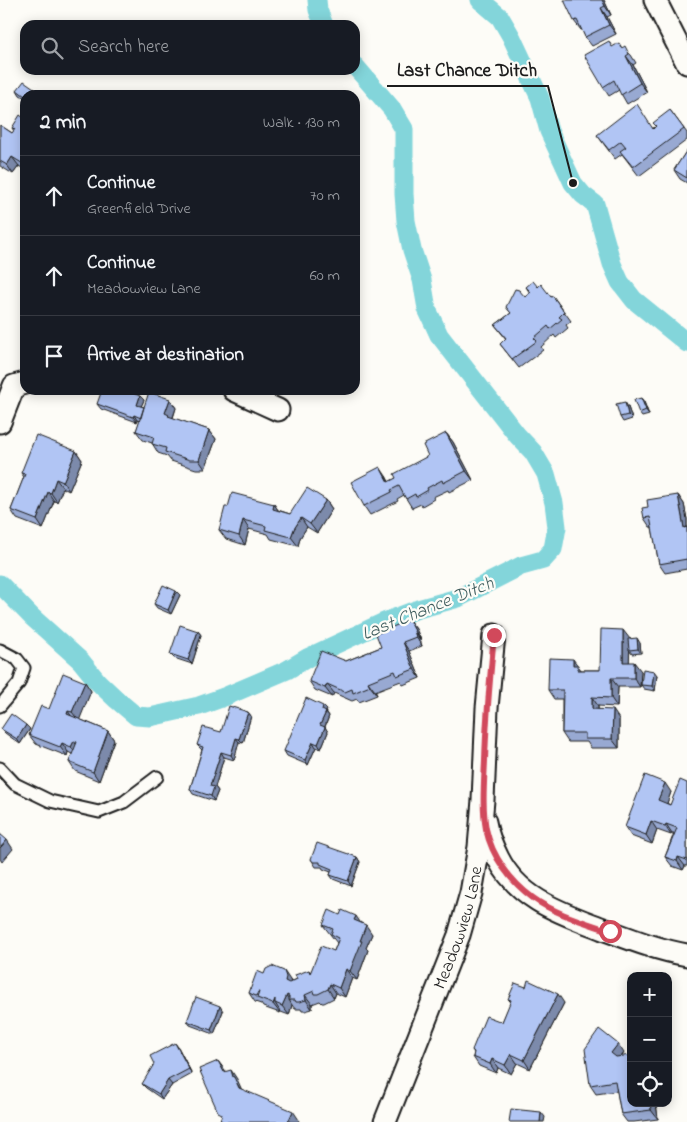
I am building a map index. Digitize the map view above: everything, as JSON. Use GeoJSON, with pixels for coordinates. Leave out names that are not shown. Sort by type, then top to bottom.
{"type":"FeatureCollection","features":[{"type":"Feature","properties":{"kind":"street"},"geometry":{"type":"LineString","coordinates":[[655,0],[687,63]]}},
{"type":"Feature","properties":{"kind":"street"},"geometry":{"type":"LineString","coordinates":[[0,422],[14,386],[20,384]]}},
{"type":"Feature","properties":{"kind":"street"},"geometry":{"type":"LineString","coordinates":[[245,395],[278,410]]}},
{"type":"Feature","properties":{"kind":"street","name":"Meadowview Lane"},"geometry":{"type":"LineString","coordinates":[[385,1122],[459,935],[471,893],[479,847],[487,708],[494,635]]}},
{"type":"Feature","properties":{"kind":"street"},"geometry":{"type":"LineString","coordinates":[[483,800],[486,830],[494,852],[516,883],[534,899],[555,910],[646,945],[687,955]]}},
{"type":"Feature","properties":{"kind":"lane"},"geometry":{"type":"LineString","coordinates":[[0,650],[17,659],[24,668],[19,683],[0,706]]}},
{"type":"Feature","properties":{"kind":"lane"},"geometry":{"type":"LineString","coordinates":[[0,768],[15,784],[50,801],[99,812],[124,802],[157,777]]}},
{"type":"Feature","properties":{"kind":"building"},"geometry":{"type":"Polygon","coordinates":[[[564,0],[602,0],[605,6],[601,8],[609,25],[585,37],[577,20],[574,21],[564,0]]]}},
{"type":"Feature","properties":{"kind":"building"},"geometry":{"type":"Polygon","coordinates":[[[609,41],[612,47],[619,43],[622,48],[625,46],[629,54],[626,56],[640,83],[621,95],[614,80],[603,87],[584,55],[609,41]]]}},
{"type":"Feature","properties":{"kind":"building"},"geometry":{"type":"Polygon","coordinates":[[[24,81],[34,88],[33,90],[20,90],[20,92],[17,90],[24,81]]]}},
{"type":"Feature","properties":{"kind":"building"},"geometry":{"type":"Polygon","coordinates":[[[637,104],[653,129],[656,126],[653,123],[670,110],[684,129],[633,167],[620,151],[626,147],[621,141],[609,150],[597,135],[637,104]]]}},
{"type":"Feature","properties":{"kind":"building"},"geometry":{"type":"Polygon","coordinates":[[[20,115],[20,162],[12,157],[7,165],[0,161],[0,125],[12,133],[15,129],[12,128],[20,115]]]}},
{"type":"Feature","properties":{"kind":"building"},"geometry":{"type":"Polygon","coordinates":[[[687,150],[687,178],[674,170],[687,150]]]}},
{"type":"Feature","properties":{"kind":"building"},"geometry":{"type":"Polygon","coordinates":[[[533,281],[538,287],[541,284],[551,297],[553,296],[564,312],[559,317],[562,319],[550,329],[548,326],[534,338],[537,341],[512,359],[500,344],[506,338],[495,325],[511,313],[506,307],[515,289],[519,290],[525,297],[531,292],[526,287],[533,281]]]}},
{"type":"Feature","properties":{"kind":"building"},"geometry":{"type":"Polygon","coordinates":[[[100,395],[138,395],[140,396],[137,405],[144,407],[141,418],[97,404],[100,395]]]}},
{"type":"Feature","properties":{"kind":"building"},"geometry":{"type":"Polygon","coordinates":[[[148,395],[158,395],[170,399],[165,413],[168,416],[209,430],[199,460],[190,460],[165,452],[166,448],[152,444],[154,437],[136,431],[148,395]]]}},
{"type":"Feature","properties":{"kind":"building"},"geometry":{"type":"Polygon","coordinates":[[[641,398],[646,410],[639,413],[634,400],[641,398]]]}},
{"type":"Feature","properties":{"kind":"building"},"geometry":{"type":"Polygon","coordinates":[[[625,402],[628,415],[620,417],[616,404],[625,402]]]}},
{"type":"Feature","properties":{"kind":"building"},"geometry":{"type":"Polygon","coordinates":[[[446,433],[466,471],[443,483],[442,480],[427,488],[428,490],[416,497],[415,494],[406,499],[399,486],[391,490],[392,492],[364,506],[351,482],[380,467],[388,482],[396,478],[394,474],[428,456],[423,445],[446,433]]]}},
{"type":"Feature","properties":{"kind":"building"},"geometry":{"type":"Polygon","coordinates":[[[36,435],[76,451],[63,482],[56,479],[51,493],[48,492],[37,520],[11,510],[25,474],[21,473],[36,435]]]}},
{"type":"Feature","properties":{"kind":"building"},"geometry":{"type":"Polygon","coordinates":[[[307,488],[326,500],[310,524],[301,518],[291,537],[265,530],[266,526],[243,520],[239,536],[219,530],[225,507],[228,507],[232,493],[274,504],[273,509],[290,514],[307,488]]]}},
{"type":"Feature","properties":{"kind":"building"},"geometry":{"type":"Polygon","coordinates":[[[678,495],[684,528],[687,527],[687,559],[659,564],[650,517],[644,518],[642,508],[648,507],[647,500],[678,495]]]}},
{"type":"Feature","properties":{"kind":"building"},"geometry":{"type":"Polygon","coordinates":[[[163,585],[176,591],[168,610],[154,604],[163,585]]]}},
{"type":"Feature","properties":{"kind":"building"},"geometry":{"type":"Polygon","coordinates":[[[409,620],[416,637],[403,642],[414,669],[397,676],[395,671],[368,682],[370,686],[353,693],[352,689],[345,692],[327,684],[325,688],[309,681],[321,651],[346,661],[381,647],[376,634],[409,620]]]}},
{"type":"Feature","properties":{"kind":"building"},"geometry":{"type":"Polygon","coordinates":[[[180,625],[198,631],[188,660],[170,654],[180,625]]]}},
{"type":"Feature","properties":{"kind":"building"},"geometry":{"type":"Polygon","coordinates":[[[601,629],[623,630],[623,662],[634,662],[634,678],[611,678],[611,698],[592,697],[592,709],[613,710],[612,739],[585,739],[585,733],[562,733],[563,690],[548,690],[549,658],[573,659],[573,665],[578,665],[578,670],[600,670],[601,629]]]}},
{"type":"Feature","properties":{"kind":"building"},"geometry":{"type":"Polygon","coordinates":[[[637,638],[638,649],[629,650],[628,639],[637,638]]]}},
{"type":"Feature","properties":{"kind":"building"},"geometry":{"type":"Polygon","coordinates":[[[643,669],[654,671],[652,686],[641,685],[643,669]]]}},
{"type":"Feature","properties":{"kind":"building"},"geometry":{"type":"Polygon","coordinates":[[[63,673],[85,682],[72,712],[68,711],[67,714],[108,731],[93,772],[69,762],[77,742],[74,741],[71,747],[62,743],[60,747],[29,735],[41,706],[49,709],[63,673]]]}},
{"type":"Feature","properties":{"kind":"building"},"geometry":{"type":"Polygon","coordinates":[[[306,698],[323,706],[322,710],[326,712],[320,725],[325,727],[318,744],[313,742],[305,760],[284,751],[306,698]]]}},
{"type":"Feature","properties":{"kind":"building"},"geometry":{"type":"Polygon","coordinates":[[[229,706],[248,712],[239,739],[236,738],[231,755],[221,752],[210,786],[214,787],[211,796],[190,789],[203,747],[197,745],[203,727],[221,732],[229,706]]]}},
{"type":"Feature","properties":{"kind":"building"},"geometry":{"type":"Polygon","coordinates":[[[11,714],[26,725],[17,739],[1,729],[11,714]]]}},
{"type":"Feature","properties":{"kind":"building"},"geometry":{"type":"Polygon","coordinates":[[[645,775],[665,783],[658,800],[670,805],[680,780],[687,783],[687,860],[678,857],[677,861],[665,857],[677,828],[651,821],[646,835],[625,827],[645,775]]]}},
{"type":"Feature","properties":{"kind":"building"},"geometry":{"type":"Polygon","coordinates":[[[0,834],[7,840],[0,848],[0,834]]]}},
{"type":"Feature","properties":{"kind":"building"},"geometry":{"type":"Polygon","coordinates":[[[317,843],[357,857],[348,881],[330,875],[332,869],[320,864],[320,862],[313,862],[311,859],[317,843]]]}},
{"type":"Feature","properties":{"kind":"building"},"geometry":{"type":"Polygon","coordinates":[[[329,910],[340,915],[342,910],[356,916],[354,920],[366,925],[350,971],[346,969],[339,988],[330,984],[328,989],[318,994],[315,994],[314,991],[305,995],[306,1000],[299,1002],[289,1000],[287,995],[282,1006],[275,1003],[275,999],[273,1004],[257,998],[259,992],[256,996],[249,993],[257,971],[264,974],[266,969],[272,966],[284,971],[285,981],[289,983],[297,979],[295,975],[309,970],[310,973],[321,946],[334,951],[339,938],[331,934],[333,929],[323,925],[329,910]]]}},
{"type":"Feature","properties":{"kind":"building"},"geometry":{"type":"Polygon","coordinates":[[[528,980],[558,994],[524,1060],[511,1054],[505,1065],[492,1059],[490,1064],[473,1057],[474,1052],[472,1050],[486,1016],[502,1022],[511,1000],[508,999],[515,983],[526,987],[528,980]]]}},
{"type":"Feature","properties":{"kind":"building"},"geometry":{"type":"Polygon","coordinates":[[[196,997],[220,1006],[211,1030],[187,1021],[196,997]]]}},
{"type":"Feature","properties":{"kind":"building"},"geometry":{"type":"Polygon","coordinates":[[[599,1029],[618,1044],[611,1053],[616,1057],[627,1056],[627,1107],[651,1107],[651,1110],[621,1114],[615,1081],[590,1085],[585,1049],[599,1029]]]}},
{"type":"Feature","properties":{"kind":"building"},"geometry":{"type":"Polygon","coordinates":[[[175,1043],[189,1069],[168,1080],[159,1094],[142,1084],[154,1064],[150,1056],[175,1043]]]}},
{"type":"Feature","properties":{"kind":"building"},"geometry":{"type":"Polygon","coordinates":[[[218,1061],[224,1072],[231,1070],[239,1088],[293,1111],[288,1122],[224,1122],[220,1120],[222,1114],[218,1112],[199,1069],[218,1061]]]}},
{"type":"Feature","properties":{"kind":"building"},"geometry":{"type":"Polygon","coordinates":[[[511,1109],[541,1112],[540,1122],[509,1122],[511,1109]]]}},
{"type":"Feature","properties":{"kind":"waterway","name":"Last Chance Ditch"},"geometry":{"type":"LineString","coordinates":[[317,0],[322,20]]}},
{"type":"Feature","properties":{"kind":"waterway","name":"Last Chance Ditch"},"geometry":{"type":"LineString","coordinates":[[480,0],[500,17],[511,36],[540,98],[549,131],[573,183],[583,195],[595,204],[612,264],[620,282],[634,300],[687,343]]}},
{"type":"Feature","properties":{"kind":"waterway","name":"Last Chance Ditch"},"geometry":{"type":"LineString","coordinates":[[0,584],[32,617],[81,661],[98,682],[117,700],[136,716],[150,717],[199,706],[224,697],[287,670],[309,657],[384,622],[418,609],[458,598],[521,566],[543,560],[553,549],[557,527],[554,503],[546,474],[533,452],[517,435],[439,335],[427,309],[422,280],[412,250],[406,221],[404,129],[392,109],[360,72]]}},
{"type":"Feature","properties":{"kind":"place","name":"Last Chance Ditch"},"geometry":{"type":"Point","coordinates":[573,183]}},
{"type":"Feature","properties":{"kind":"route"},"geometry":{"type":"LineString","coordinates":[[494,635],[487,708],[483,800],[486,830],[491,845],[502,865],[516,883],[534,899],[555,910],[610,931]]}}]}
